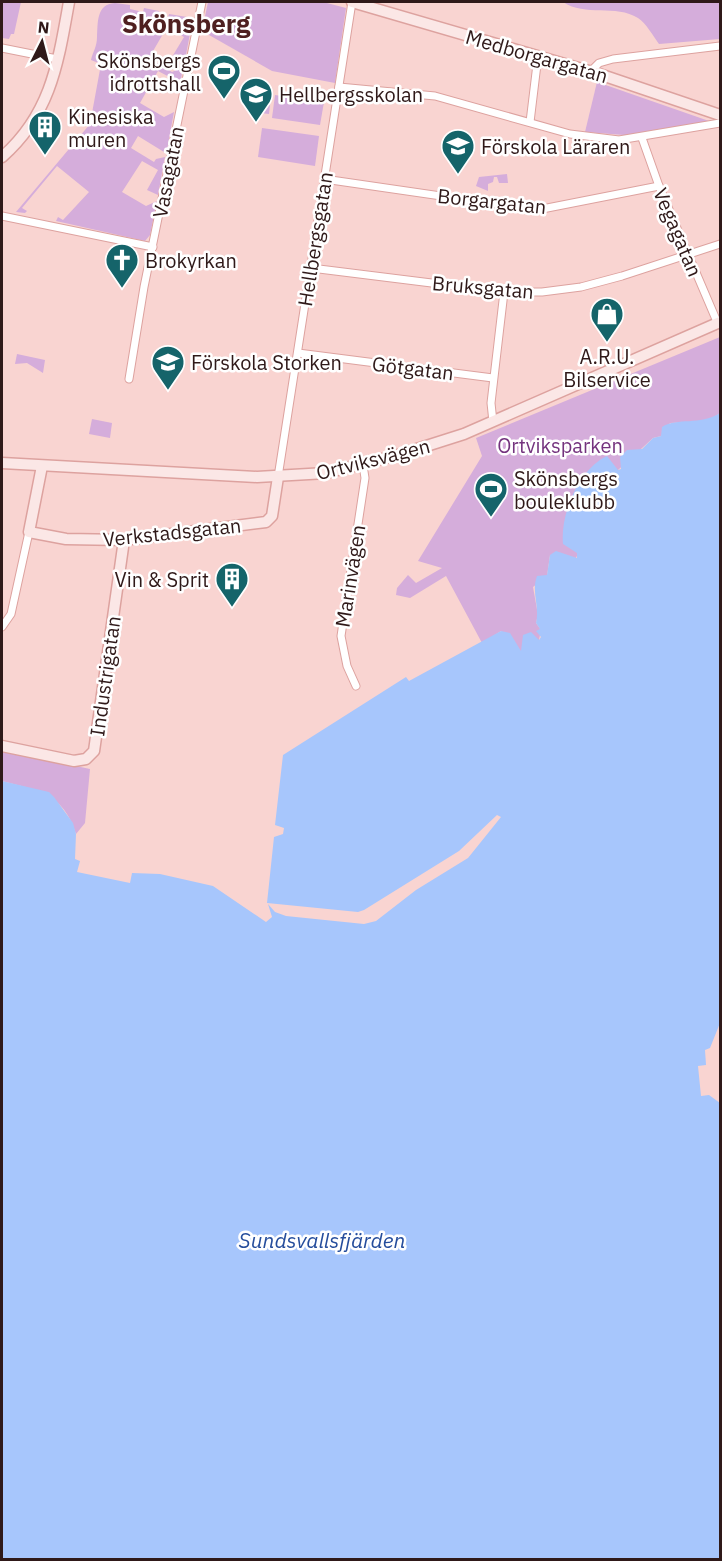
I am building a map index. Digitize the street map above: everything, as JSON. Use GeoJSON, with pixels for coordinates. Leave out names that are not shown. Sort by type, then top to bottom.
{"type":"FeatureCollection","features":[{"type":"Feature","properties":{"kind":"street"},"geometry":{"type":"LineString","coordinates":[[2,157],[21,138],[39,113],[49,92],[69,2]]}},
{"type":"Feature","properties":{"kind":"street","name":"Vasagatan"},"geometry":{"type":"LineString","coordinates":[[129,379],[202,2]]}},
{"type":"Feature","properties":{"kind":"street","name":"Medborgargatan"},"geometry":{"type":"LineString","coordinates":[[352,2],[591,71],[720,115]]}},
{"type":"Feature","properties":{"kind":"street","name":"Hellbergsgatan"},"geometry":{"type":"LineString","coordinates":[[278,477],[352,2]]}},
{"type":"Feature","properties":{"kind":"street"},"geometry":{"type":"LineString","coordinates":[[591,71],[599,63],[613,59],[720,46]]}},
{"type":"Feature","properties":{"kind":"street"},"geometry":{"type":"LineString","coordinates":[[2,48],[57,59]]}},
{"type":"Feature","properties":{"kind":"street"},"geometry":{"type":"LineString","coordinates":[[530,122],[538,56]]}},
{"type":"Feature","properties":{"kind":"street"},"geometry":{"type":"LineString","coordinates":[[339,87],[435,96],[580,135],[619,140],[642,138],[720,123]]}},
{"type":"Feature","properties":{"kind":"street","name":"Vegagatan"},"geometry":{"type":"LineString","coordinates":[[642,138],[658,186],[719,323]]}},
{"type":"Feature","properties":{"kind":"street","name":"Borgargatan"},"geometry":{"type":"LineString","coordinates":[[324,179],[537,210],[658,186]]}},
{"type":"Feature","properties":{"kind":"street"},"geometry":{"type":"LineString","coordinates":[[2,216],[153,247]]}},
{"type":"Feature","properties":{"kind":"street","name":"Bruksgatan"},"geometry":{"type":"LineString","coordinates":[[311,268],[504,292],[542,292],[581,287],[720,244]]}},
{"type":"Feature","properties":{"kind":"street"},"geometry":{"type":"LineString","coordinates":[[493,422],[493,378],[504,292]]}},
{"type":"Feature","properties":{"kind":"street","name":"Ortviksvägen"},"geometry":{"type":"LineString","coordinates":[[2,463],[203,476],[278,477],[326,473],[363,465],[430,445],[493,422],[719,323]]}},
{"type":"Feature","properties":{"kind":"street","name":"Götgatan"},"geometry":{"type":"LineString","coordinates":[[298,353],[493,378]]}},
{"type":"Feature","properties":{"kind":"street","name":"Marinvägen"},"geometry":{"type":"LineString","coordinates":[[356,686],[347,666],[341,636],[365,478],[363,465]]}},
{"type":"Feature","properties":{"kind":"street"},"geometry":{"type":"LineString","coordinates":[[2,627],[11,614],[42,466]]}},
{"type":"Feature","properties":{"kind":"street","name":"Verkstadsgatan"},"geometry":{"type":"LineString","coordinates":[[29,532],[66,539],[124,540],[266,522],[272,516],[278,477]]}},
{"type":"Feature","properties":{"kind":"street","name":"Industrigatan"},"geometry":{"type":"LineString","coordinates":[[2,746],[74,761],[90,757],[97,732],[124,540]]}},
{"type":"Feature","properties":{"kind":"green space"},"geometry":{"type":"Polygon","coordinates":[[[2,2],[21,2],[14,34],[11,34],[9,39],[2,38],[2,2]]]}},
{"type":"Feature","properties":{"kind":"green space"},"geometry":{"type":"Polygon","coordinates":[[[208,2],[323,2],[346,8],[335,83],[272,71],[202,31],[208,2]]]}},
{"type":"Feature","properties":{"kind":"green space"},"geometry":{"type":"Polygon","coordinates":[[[563,2],[720,2],[720,39],[659,44],[644,23],[629,14],[581,9],[563,2]]]}},
{"type":"Feature","properties":{"kind":"green space"},"geometry":{"type":"Polygon","coordinates":[[[115,3],[130,5],[130,9],[143,12],[144,8],[159,11],[159,15],[168,17],[169,14],[193,18],[185,60],[181,62],[172,57],[184,37],[167,27],[149,58],[172,72],[183,67],[181,79],[177,81],[158,71],[140,103],[164,117],[174,112],[167,150],[164,152],[138,136],[131,148],[154,162],[156,159],[165,157],[158,195],[147,190],[158,170],[142,161],[122,192],[146,206],[157,201],[150,235],[145,241],[56,221],[58,217],[63,220],[89,192],[57,166],[22,208],[27,211],[25,213],[16,212],[90,124],[101,64],[91,60],[96,44],[99,15],[104,7],[115,3]]]}},
{"type":"Feature","properties":{"kind":"green space"},"geometry":{"type":"Polygon","coordinates":[[[597,82],[709,121],[637,136],[585,132],[597,82]]]}},
{"type":"Feature","properties":{"kind":"green space"},"geometry":{"type":"Polygon","coordinates":[[[256,92],[271,95],[269,114],[253,112],[256,92]]]}},
{"type":"Feature","properties":{"kind":"green space"},"geometry":{"type":"Polygon","coordinates":[[[275,95],[324,102],[320,125],[272,118],[275,95]]]}},
{"type":"Feature","properties":{"kind":"green space"},"geometry":{"type":"Polygon","coordinates":[[[262,128],[319,136],[315,166],[258,157],[262,128]]]}},
{"type":"Feature","properties":{"kind":"green space"},"geometry":{"type":"Polygon","coordinates":[[[507,174],[508,183],[499,183],[497,177],[494,177],[493,182],[488,184],[488,191],[476,186],[479,177],[507,174]]]}},
{"type":"Feature","properties":{"kind":"green space","name":"Ortviksparken"},"geometry":{"type":"Polygon","coordinates":[[[720,337],[720,413],[708,421],[670,423],[661,436],[653,438],[618,470],[576,558],[550,555],[547,576],[533,587],[538,615],[536,623],[541,630],[539,640],[521,652],[501,631],[482,643],[446,576],[410,598],[396,595],[397,588],[408,575],[416,583],[442,568],[418,561],[482,456],[476,438],[720,337]]]}},
{"type":"Feature","properties":{"kind":"green space"},"geometry":{"type":"Polygon","coordinates":[[[17,354],[45,360],[43,373],[27,363],[15,364],[17,354]]]}},
{"type":"Feature","properties":{"kind":"green space"},"geometry":{"type":"Polygon","coordinates":[[[92,419],[112,423],[110,438],[89,434],[92,419]]]}},
{"type":"Feature","properties":{"kind":"green space"},"geometry":{"type":"Polygon","coordinates":[[[2,750],[90,769],[85,823],[76,834],[71,820],[57,802],[38,791],[2,781],[2,750]]]}},
{"type":"Feature","properties":{"kind":"water","name":"Sundsvallsfjärden"},"geometry":{"type":"Polygon","coordinates":[[[720,413],[720,1023],[710,1048],[705,1050],[706,1065],[698,1066],[701,1096],[709,1095],[720,1103],[720,1559],[2,1559],[2,781],[49,792],[54,797],[73,823],[76,834],[75,859],[80,861],[77,872],[130,883],[132,873],[160,874],[213,886],[266,922],[272,917],[268,904],[275,912],[286,916],[364,924],[376,921],[416,890],[468,858],[501,817],[497,815],[459,851],[364,910],[358,912],[267,903],[274,837],[283,834],[284,828],[275,825],[283,755],[406,677],[409,681],[501,631],[510,633],[521,651],[523,635],[531,632],[539,640],[541,637],[536,631],[540,629],[536,623],[535,582],[537,576],[547,575],[550,555],[556,551],[577,558],[577,553],[563,544],[563,532],[568,506],[588,471],[607,456],[618,470],[621,469],[620,457],[627,450],[642,449],[653,438],[661,436],[662,427],[675,422],[704,419],[720,413]]]}},
{"type":"Feature","properties":{"kind":"place","name":"Skönsbergs idrottshall"},"geometry":{"type":"Point","coordinates":[224,100]}},
{"type":"Feature","properties":{"kind":"place","name":"Hellbergsskolan"},"geometry":{"type":"Point","coordinates":[256,123]}},
{"type":"Feature","properties":{"kind":"place","name":"Kinesiska muren"},"geometry":{"type":"Point","coordinates":[45,156]}},
{"type":"Feature","properties":{"kind":"place","name":"Förskola Läraren"},"geometry":{"type":"Point","coordinates":[458,175]}},
{"type":"Feature","properties":{"kind":"place","name":"Brokyrkan"},"geometry":{"type":"Point","coordinates":[122,289]}},
{"type":"Feature","properties":{"kind":"place","name":"A.R.U. Bilservice"},"geometry":{"type":"Point","coordinates":[607,343]}},
{"type":"Feature","properties":{"kind":"place","name":"Förskola Storken"},"geometry":{"type":"Point","coordinates":[168,391]}},
{"type":"Feature","properties":{"kind":"place","name":"Skönsbergs bouleklubb"},"geometry":{"type":"Point","coordinates":[491,518]}},
{"type":"Feature","properties":{"kind":"place","name":"Vin & Sprit"},"geometry":{"type":"Point","coordinates":[232,608]}},
{"type":"Feature","properties":{"kind":"district","name":"Skönsberg"},"geometry":{"type":"Point","coordinates":[186,23]}}]}
